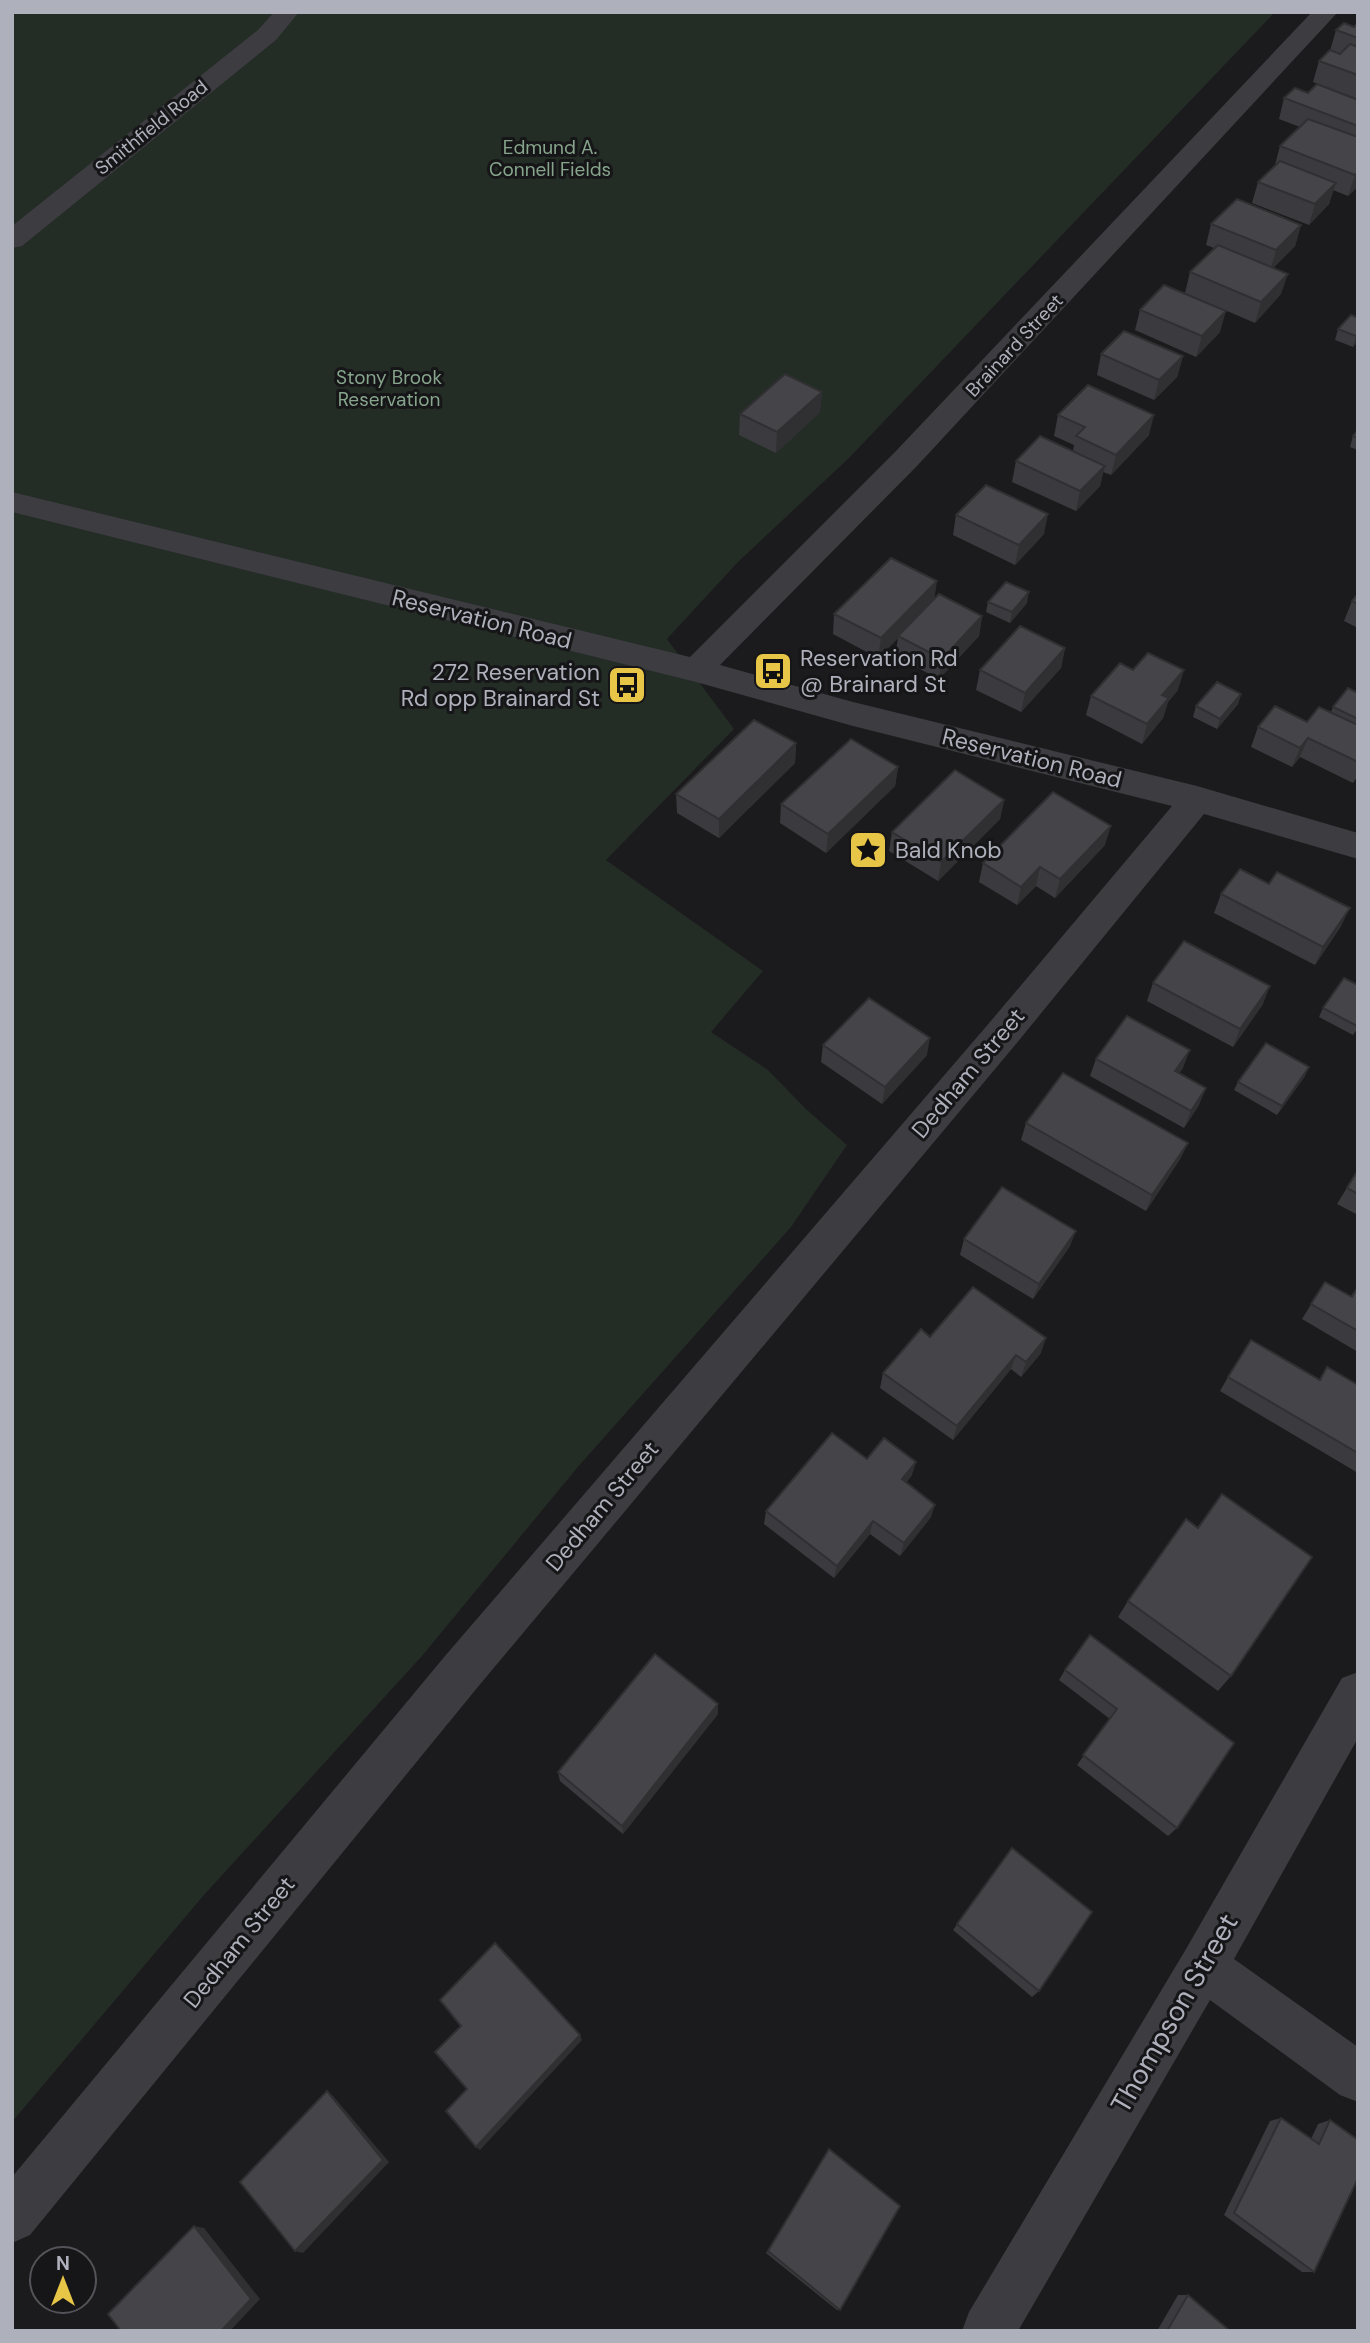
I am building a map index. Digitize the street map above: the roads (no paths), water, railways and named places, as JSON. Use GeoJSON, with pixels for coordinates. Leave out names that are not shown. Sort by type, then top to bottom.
{"type":"FeatureCollection","features":[{"type":"Feature","properties":{"kind":"street","name":"Smithfield Road"},"geometry":{"type":"LineString","coordinates":[[12,240],[267,35],[287,12]]}},
{"type":"Feature","properties":{"kind":"street","name":"Brainard Street"},"geometry":{"type":"LineString","coordinates":[[696,670],[906,459],[1326,12]]}},
{"type":"Feature","properties":{"kind":"street","name":"Reservation Road"},"geometry":{"type":"LineString","coordinates":[[12,502],[696,670],[853,714],[1197,799],[1358,846]]}},
{"type":"Feature","properties":{"kind":"street","name":"Dedham Street"},"geometry":{"type":"LineString","coordinates":[[12,2217],[461,1672],[1003,1033],[1197,799]]}},
{"type":"Feature","properties":{"kind":"street","name":"Thompson Street"},"geometry":{"type":"LineString","coordinates":[[988,2331],[1203,1966],[1358,1694]]}},
{"type":"Feature","properties":{"kind":"street"},"geometry":{"type":"LineString","coordinates":[[1203,1966],[1358,2077]]}},
{"type":"Feature","properties":{"kind":"place","name":"Reservation Rd @ Brainard St"},"geometry":{"type":"Point","coordinates":[773,671]}},
{"type":"Feature","properties":{"kind":"place","name":"272 Reservation Rd opp Brainard St"},"geometry":{"type":"Point","coordinates":[627,685]}},
{"type":"Feature","properties":{"kind":"place","name":"Bald Knob"},"geometry":{"type":"Point","coordinates":[868,850]}},
{"type":"Feature","properties":{"kind":"park label","name":"Edmund A. Connell Fields"},"geometry":{"type":"Point","coordinates":[550,158]}},
{"type":"Feature","properties":{"kind":"park label","name":"Stony Brook Reservation"},"geometry":{"type":"Point","coordinates":[389,388]}}]}
